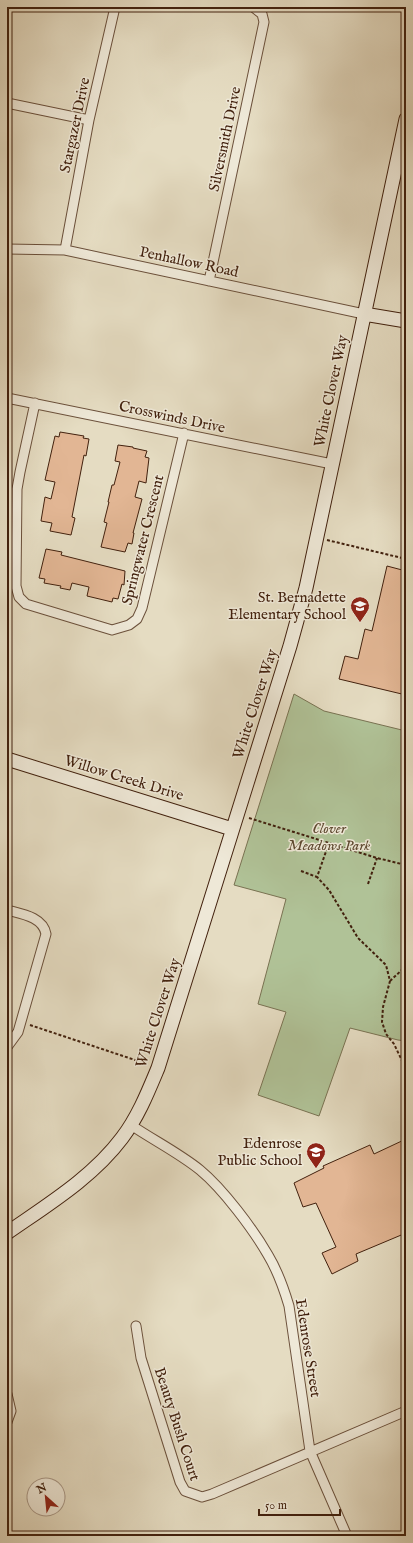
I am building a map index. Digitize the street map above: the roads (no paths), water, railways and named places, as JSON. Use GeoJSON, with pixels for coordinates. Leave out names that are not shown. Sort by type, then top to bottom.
{"type":"FeatureCollection","features":[{"type":"Feature","properties":{"kind":"street","name":"Stargazer Drive"},"geometry":{"type":"LineString","coordinates":[[65,250],[89,120],[115,7]]}},
{"type":"Feature","properties":{"kind":"street","name":"Silversmith Drive"},"geometry":{"type":"LineString","coordinates":[[209,281],[264,22],[262,14],[253,7]]}},
{"type":"Feature","properties":{"kind":"street"},"geometry":{"type":"LineString","coordinates":[[7,103],[89,120]]}},
{"type":"Feature","properties":{"kind":"street","name":"White Clover Way"},"geometry":{"type":"LineString","coordinates":[[7,1233],[88,1175],[122,1139],[143,1105],[158,1068],[293,635],[306,588],[406,119]]}},
{"type":"Feature","properties":{"kind":"street","name":"Penhallow Road"},"geometry":{"type":"LineString","coordinates":[[7,249],[65,250],[364,314]]}},
{"type":"Feature","properties":{"kind":"street"},"geometry":{"type":"LineString","coordinates":[[364,314],[406,322]]}},
{"type":"Feature","properties":{"kind":"street","name":"Crosswinds Drive"},"geometry":{"type":"LineString","coordinates":[[7,398],[332,464]]}},
{"type":"Feature","properties":{"kind":"street","name":"Springwater Crescent"},"geometry":{"type":"LineString","coordinates":[[35,403],[17,489],[16,586],[19,597],[26,604],[112,630],[129,625],[137,619],[142,608],[184,433]]}},
{"type":"Feature","properties":{"kind":"street","name":"Willow Creek Drive"},"geometry":{"type":"LineString","coordinates":[[7,759],[232,829]]}},
{"type":"Feature","properties":{"kind":"street"},"geometry":{"type":"LineString","coordinates":[[7,910],[38,920],[45,928],[46,934],[18,1032],[7,1047]]}},
{"type":"Feature","properties":{"kind":"street","name":"Edenrose Street"},"geometry":{"type":"LineString","coordinates":[[131,1125],[200,1170],[217,1187],[239,1214],[269,1255],[289,1306],[310,1451],[347,1536]]}},
{"type":"Feature","properties":{"kind":"street","name":"Beauty Bush Court"},"geometry":{"type":"LineString","coordinates":[[136,1326],[141,1358],[180,1482],[185,1491],[202,1497],[212,1494],[310,1451]]}},
{"type":"Feature","properties":{"kind":"street"},"geometry":{"type":"LineString","coordinates":[[7,1394],[11,1411],[7,1422]]}},
{"type":"Feature","properties":{"kind":"street"},"geometry":{"type":"LineString","coordinates":[[310,1451],[406,1411]]}},
{"type":"Feature","properties":{"kind":"place","name":"St. Bernadette Elementary School"},"geometry":{"type":"Point","coordinates":[360,623]}},
{"type":"Feature","properties":{"kind":"place","name":"Edenrose Public School"},"geometry":{"type":"Point","coordinates":[316,1169]}},
{"type":"Feature","properties":{"kind":"park label","name":"Clover Meadows Park"},"geometry":{"type":"Point","coordinates":[329,836]}}]}
